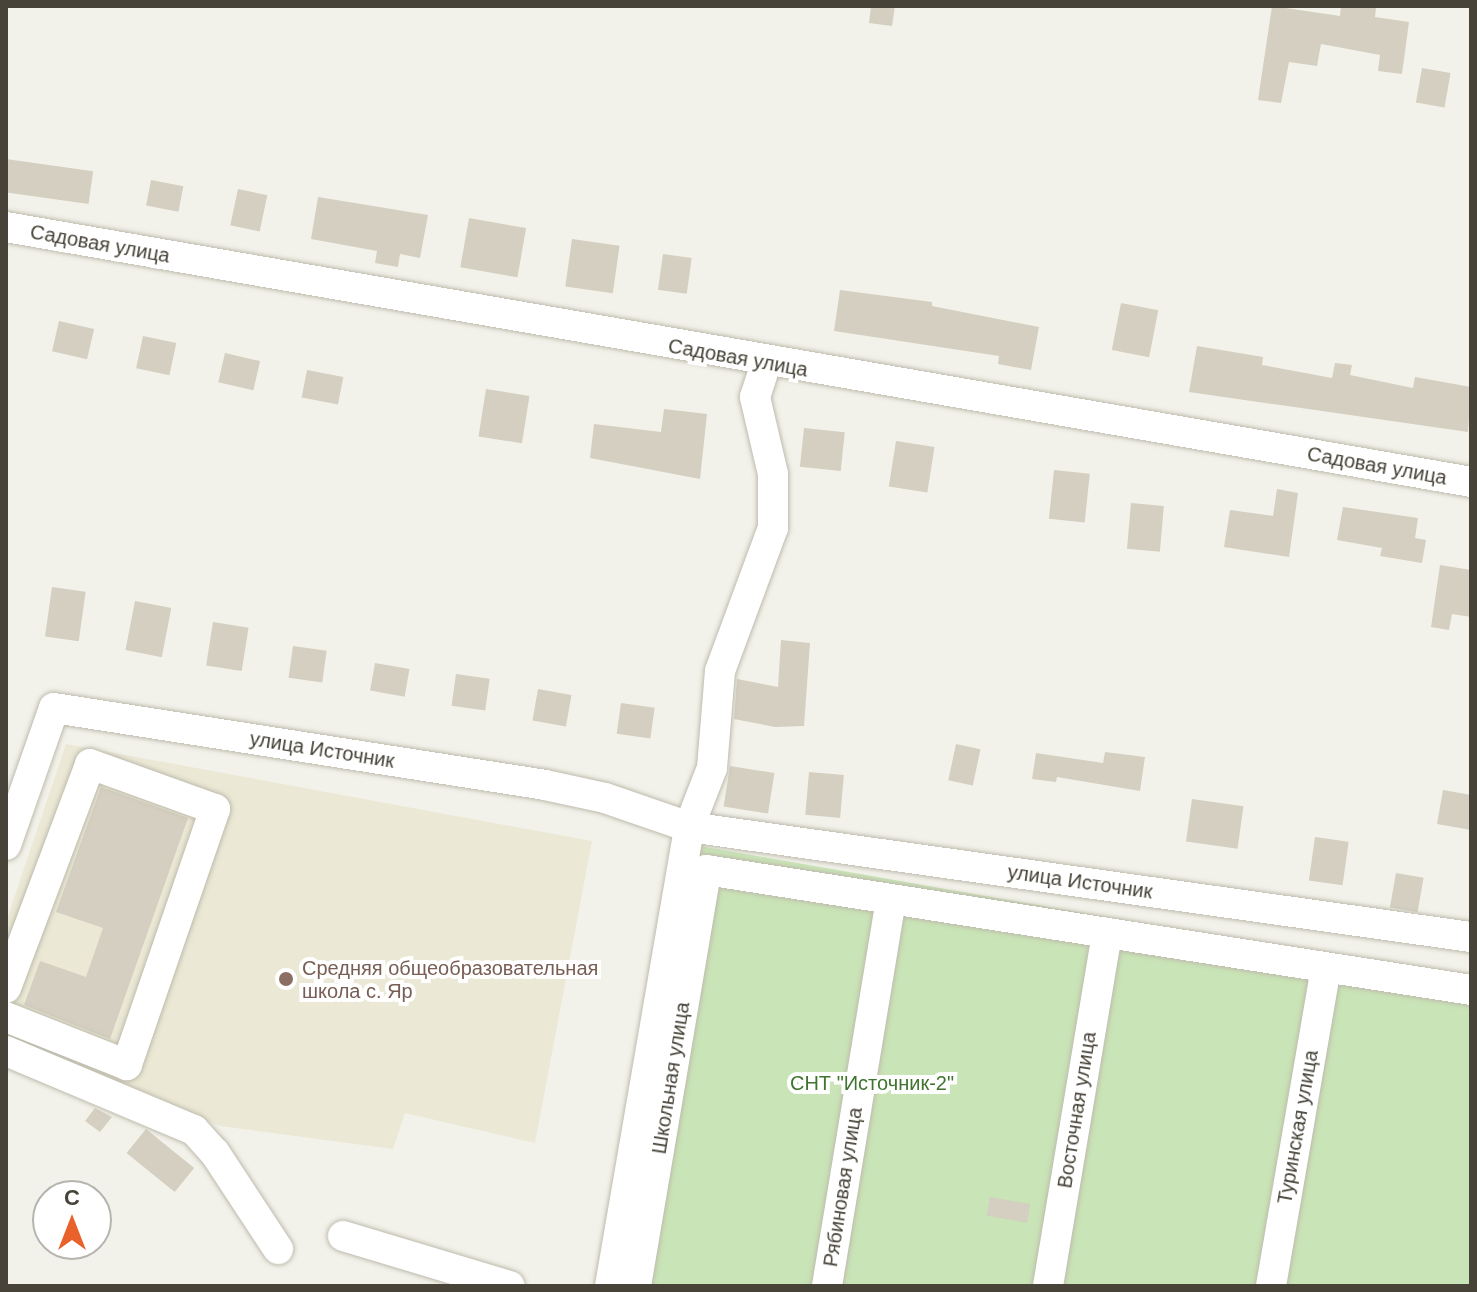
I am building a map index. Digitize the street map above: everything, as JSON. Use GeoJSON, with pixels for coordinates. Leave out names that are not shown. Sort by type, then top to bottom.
{"type":"FeatureCollection","features":[{"type":"Feature","properties":{"kind":"street","name":"Садовая улица"},"geometry":{"type":"LineString","coordinates":[[6,227],[766,363],[1471,482]]}},
{"type":"Feature","properties":{"kind":"street"},"geometry":{"type":"LineString","coordinates":[[610,1286],[689,827],[712,768],[720,671],[773,528],[773,474],[755,397],[766,363]]}},
{"type":"Feature","properties":{"kind":"street","name":"улица Источник"},"geometry":{"type":"LineString","coordinates":[[17,782],[54,708],[545,785],[605,798],[689,827],[1471,937]]}},
{"type":"Feature","properties":{"kind":"street"},"geometry":{"type":"LineString","coordinates":[[6,988],[90,764],[215,809],[127,1065],[6,1017]]}},
{"type":"Feature","properties":{"kind":"street"},"geometry":{"type":"LineString","coordinates":[[6,845],[17,782]]}},
{"type":"Feature","properties":{"kind":"street","name":"Школьная улица"},"geometry":{"type":"LineString","coordinates":[[636,1286],[706,870],[891,899]]}},
{"type":"Feature","properties":{"kind":"street"},"geometry":{"type":"LineString","coordinates":[[891,899],[1471,990]]}},
{"type":"Feature","properties":{"kind":"street","name":"Рябиновая улица"},"geometry":{"type":"LineString","coordinates":[[827,1286],[891,899]]}},
{"type":"Feature","properties":{"kind":"street","name":"Восточная улица"},"geometry":{"type":"LineString","coordinates":[[1048,1286],[1107,933]]}},
{"type":"Feature","properties":{"kind":"street","name":"Туринская улица"},"geometry":{"type":"LineString","coordinates":[[1271,1286],[1326,968]]}},
{"type":"Feature","properties":{"kind":"street"},"geometry":{"type":"LineString","coordinates":[[6,1051],[194,1130],[215,1153],[278,1249]]}},
{"type":"Feature","properties":{"kind":"street"},"geometry":{"type":"LineString","coordinates":[[343,1236],[510,1286]]}},
{"type":"Feature","properties":{"kind":"shaded area","name":"Средняя общеобразовательная школа с. Яр"},"geometry":{"type":"Polygon","coordinates":[[[66,744],[592,841],[535,1143],[405,1113],[393,1149],[220,1126],[6,1036],[6,922],[66,744]]]}},
{"type":"Feature","properties":{"kind":"green space","name":"СНТ \"Источник-2\""},"geometry":{"type":"Polygon","coordinates":[[[700,846],[1471,981],[1471,1286],[623,1286],[700,846]]]}},
{"type":"Feature","properties":{"kind":"building"},"geometry":{"type":"Polygon","coordinates":[[[871,6],[895,6],[892,26],[869,23],[871,6]]]}},
{"type":"Feature","properties":{"kind":"building"},"geometry":{"type":"Polygon","coordinates":[[[1272,6],[1340,16],[1341,6],[1364,6],[1376,8],[1375,17],[1409,22],[1402,74],[1378,71],[1380,55],[1321,44],[1317,66],[1289,62],[1281,103],[1258,100],[1272,6]]]}},
{"type":"Feature","properties":{"kind":"building"},"geometry":{"type":"Polygon","coordinates":[[[1422,68],[1451,73],[1444,108],[1416,102],[1422,68]]]}},
{"type":"Feature","properties":{"kind":"building"},"geometry":{"type":"Polygon","coordinates":[[[6,159],[93,171],[89,204],[6,192],[6,159]]]}},
{"type":"Feature","properties":{"kind":"building"},"geometry":{"type":"Polygon","coordinates":[[[151,180],[183,186],[178,212],[146,206],[151,180]]]}},
{"type":"Feature","properties":{"kind":"building"},"geometry":{"type":"Polygon","coordinates":[[[238,189],[267,195],[260,231],[230,225],[238,189]]]}},
{"type":"Feature","properties":{"kind":"building"},"geometry":{"type":"Polygon","coordinates":[[[318,197],[428,215],[420,258],[400,254],[398,267],[375,263],[377,251],[311,239],[318,197]]]}},
{"type":"Feature","properties":{"kind":"building"},"geometry":{"type":"Polygon","coordinates":[[[469,218],[526,228],[517,277],[460,267],[469,218]]]}},
{"type":"Feature","properties":{"kind":"building"},"geometry":{"type":"Polygon","coordinates":[[[572,239],[620,246],[613,293],[565,287],[572,239]]]}},
{"type":"Feature","properties":{"kind":"building"},"geometry":{"type":"Polygon","coordinates":[[[663,254],[692,258],[687,294],[658,290],[663,254]]]}},
{"type":"Feature","properties":{"kind":"building"},"geometry":{"type":"Polygon","coordinates":[[[840,290],[932,302],[932,306],[1039,327],[1031,370],[998,364],[999,356],[834,331],[840,290]]]}},
{"type":"Feature","properties":{"kind":"building"},"geometry":{"type":"Polygon","coordinates":[[[1121,303],[1158,310],[1149,357],[1112,350],[1121,303]]]}},
{"type":"Feature","properties":{"kind":"building"},"geometry":{"type":"Polygon","coordinates":[[[59,321],[94,329],[87,359],[52,351],[59,321]]]}},
{"type":"Feature","properties":{"kind":"building"},"geometry":{"type":"Polygon","coordinates":[[[143,336],[176,343],[169,375],[136,368],[143,336]]]}},
{"type":"Feature","properties":{"kind":"building"},"geometry":{"type":"Polygon","coordinates":[[[1197,346],[1263,357],[1262,365],[1332,378],[1335,363],[1352,365],[1350,375],[1413,388],[1415,377],[1471,387],[1468,432],[1189,392],[1197,346]]]}},
{"type":"Feature","properties":{"kind":"building"},"geometry":{"type":"Polygon","coordinates":[[[225,353],[260,361],[253,390],[218,382],[225,353]]]}},
{"type":"Feature","properties":{"kind":"building"},"geometry":{"type":"Polygon","coordinates":[[[307,370],[343,377],[338,405],[302,397],[307,370]]]}},
{"type":"Feature","properties":{"kind":"building"},"geometry":{"type":"Polygon","coordinates":[[[486,389],[529,396],[522,443],[478,436],[486,389]]]}},
{"type":"Feature","properties":{"kind":"building"},"geometry":{"type":"Polygon","coordinates":[[[664,409],[707,414],[700,479],[590,458],[594,424],[661,432],[664,409]]]}},
{"type":"Feature","properties":{"kind":"building"},"geometry":{"type":"Polygon","coordinates":[[[804,428],[845,432],[841,471],[800,467],[804,428]]]}},
{"type":"Feature","properties":{"kind":"building"},"geometry":{"type":"Polygon","coordinates":[[[896,441],[935,447],[927,493],[889,486],[896,441]]]}},
{"type":"Feature","properties":{"kind":"building"},"geometry":{"type":"Polygon","coordinates":[[[1054,470],[1090,474],[1085,522],[1049,519],[1054,470]]]}},
{"type":"Feature","properties":{"kind":"building"},"geometry":{"type":"Polygon","coordinates":[[[1277,489],[1298,493],[1289,557],[1224,547],[1230,510],[1273,516],[1277,489]]]}},
{"type":"Feature","properties":{"kind":"building"},"geometry":{"type":"Polygon","coordinates":[[[1131,503],[1164,506],[1160,552],[1127,549],[1131,503]]]}},
{"type":"Feature","properties":{"kind":"building"},"geometry":{"type":"Polygon","coordinates":[[[1343,507],[1418,518],[1415,538],[1426,540],[1422,563],[1380,556],[1382,548],[1337,540],[1343,507]]]}},
{"type":"Feature","properties":{"kind":"building"},"geometry":{"type":"Polygon","coordinates":[[[1440,565],[1471,570],[1471,617],[1452,614],[1449,630],[1431,627],[1440,565]]]}},
{"type":"Feature","properties":{"kind":"building"},"geometry":{"type":"Polygon","coordinates":[[[52,587],[86,592],[79,641],[45,637],[52,587]]]}},
{"type":"Feature","properties":{"kind":"building"},"geometry":{"type":"Polygon","coordinates":[[[135,601],[171,608],[162,657],[125,650],[135,601]]]}},
{"type":"Feature","properties":{"kind":"building"},"geometry":{"type":"Polygon","coordinates":[[[213,622],[249,628],[242,671],[206,665],[213,622]]]}},
{"type":"Feature","properties":{"kind":"building"},"geometry":{"type":"Polygon","coordinates":[[[781,640],[810,643],[804,726],[775,727],[734,719],[737,679],[778,687],[781,640]]]}},
{"type":"Feature","properties":{"kind":"building"},"geometry":{"type":"Polygon","coordinates":[[[293,646],[327,651],[322,682],[289,678],[293,646]]]}},
{"type":"Feature","properties":{"kind":"building"},"geometry":{"type":"Polygon","coordinates":[[[375,663],[409,669],[405,697],[370,691],[375,663]]]}},
{"type":"Feature","properties":{"kind":"building"},"geometry":{"type":"Polygon","coordinates":[[[456,674],[490,679],[485,710],[452,706],[456,674]]]}},
{"type":"Feature","properties":{"kind":"building"},"geometry":{"type":"Polygon","coordinates":[[[538,689],[571,695],[566,726],[532,721],[538,689]]]}},
{"type":"Feature","properties":{"kind":"building"},"geometry":{"type":"Polygon","coordinates":[[[621,703],[655,708],[650,738],[617,734],[621,703]]]}},
{"type":"Feature","properties":{"kind":"building"},"geometry":{"type":"Polygon","coordinates":[[[956,744],[980,749],[973,785],[948,780],[956,744]]]}},
{"type":"Feature","properties":{"kind":"building"},"geometry":{"type":"Polygon","coordinates":[[[1105,752],[1145,757],[1140,791],[1057,777],[1056,782],[1032,779],[1036,753],[1103,763],[1105,752]]]}},
{"type":"Feature","properties":{"kind":"building"},"geometry":{"type":"Polygon","coordinates":[[[730,766],[774,773],[768,814],[724,806],[730,766]]]}},
{"type":"Feature","properties":{"kind":"building"},"geometry":{"type":"Polygon","coordinates":[[[809,772],[844,775],[840,818],[805,815],[809,772]]]}},
{"type":"Feature","properties":{"kind":"building"},"geometry":{"type":"Polygon","coordinates":[[[101,787],[188,818],[110,1039],[24,1005],[40,961],[86,977],[103,928],[56,912],[101,787]]]}},
{"type":"Feature","properties":{"kind":"building"},"geometry":{"type":"Polygon","coordinates":[[[1443,790],[1471,795],[1471,830],[1437,824],[1443,790]]]}},
{"type":"Feature","properties":{"kind":"building"},"geometry":{"type":"Polygon","coordinates":[[[1192,799],[1243,806],[1238,849],[1186,842],[1192,799]]]}},
{"type":"Feature","properties":{"kind":"building"},"geometry":{"type":"Polygon","coordinates":[[[1315,837],[1349,842],[1343,885],[1309,881],[1315,837]]]}},
{"type":"Feature","properties":{"kind":"building"},"geometry":{"type":"Polygon","coordinates":[[[1396,873],[1424,878],[1417,912],[1390,907],[1396,873]]]}},
{"type":"Feature","properties":{"kind":"building"},"geometry":{"type":"Polygon","coordinates":[[[95,1108],[112,1117],[100,1132],[85,1121],[95,1108]]]}},
{"type":"Feature","properties":{"kind":"building"},"geometry":{"type":"Polygon","coordinates":[[[146,1129],[194,1168],[175,1192],[126,1153],[146,1129]]]}},
{"type":"Feature","properties":{"kind":"building"},"geometry":{"type":"Polygon","coordinates":[[[990,1197],[1030,1204],[1027,1223],[987,1216],[990,1197]]]}},
{"type":"Feature","properties":{"kind":"place","name":"Средняя общеобразовательная школа с. Яр"},"geometry":{"type":"Point","coordinates":[286,979]}}]}
